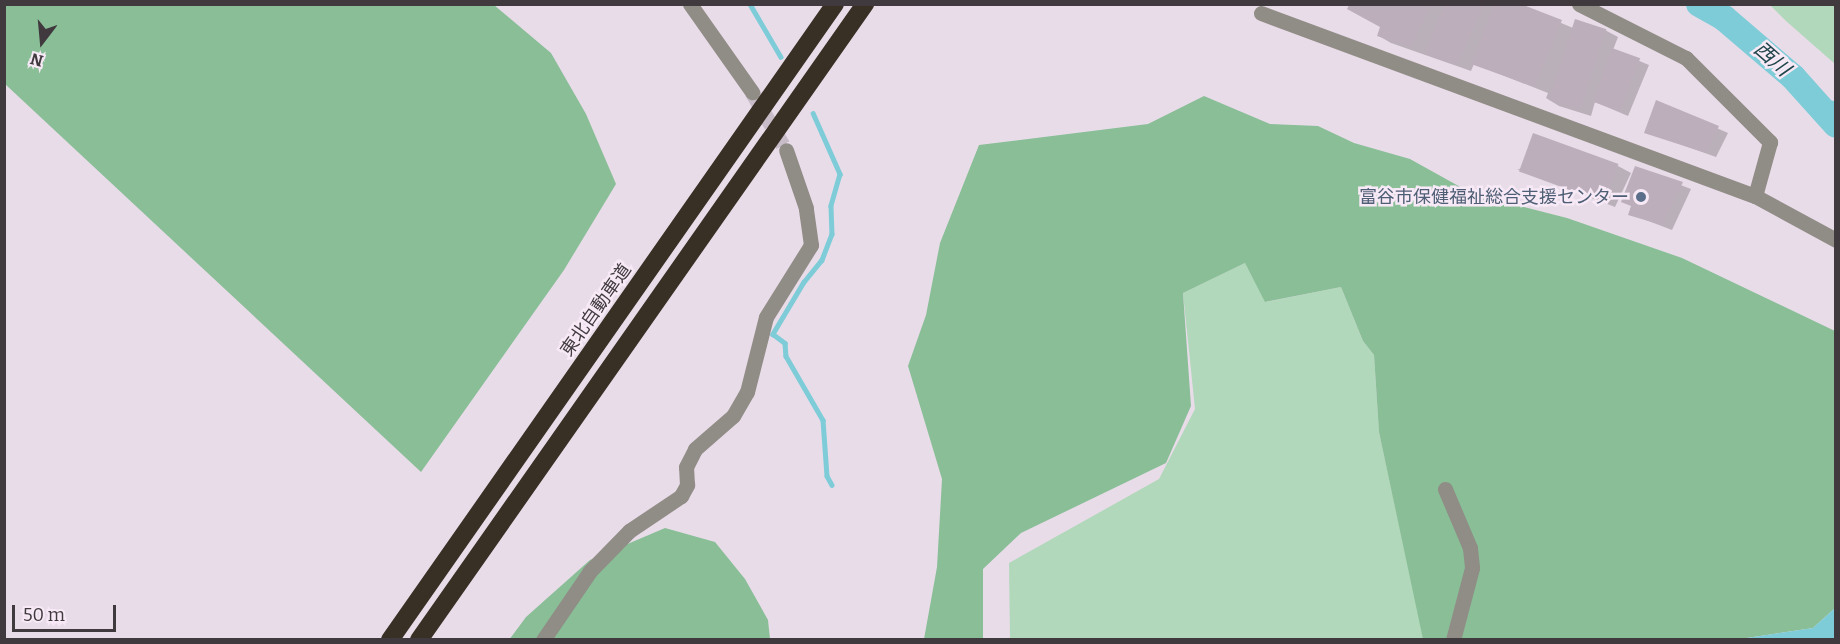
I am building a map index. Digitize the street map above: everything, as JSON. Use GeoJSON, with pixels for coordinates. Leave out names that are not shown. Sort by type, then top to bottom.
{"type":"FeatureCollection","features":[{"type":"Feature","properties":{"kind":"highway","name":"東北自動車道"},"geometry":{"type":"LineString","coordinates":[[390,639],[835,4]]}},
{"type":"Feature","properties":{"kind":"highway"},"geometry":{"type":"LineString","coordinates":[[419,639],[865,4]]}},
{"type":"Feature","properties":{"kind":"street"},"geometry":{"type":"LineString","coordinates":[[690,4],[752,92]]}},
{"type":"Feature","properties":{"kind":"street"},"geometry":{"type":"LineString","coordinates":[[1579,4],[1686,58],[1770,142],[1755,196]]}},
{"type":"Feature","properties":{"kind":"street"},"geometry":{"type":"LineString","coordinates":[[1261,13],[1755,196],[1836,240]]}},
{"type":"Feature","properties":{"kind":"street"},"geometry":{"type":"LineString","coordinates":[[543,639],[575,589],[629,531],[681,496],[687,485],[686,467],[695,449],[733,416],[747,392],[766,317],[811,245],[806,208],[786,150]]}},
{"type":"Feature","properties":{"kind":"street"},"geometry":{"type":"LineString","coordinates":[[1445,489],[1470,548],[1472,568],[1454,639]]}},
{"type":"Feature","properties":{"kind":"green space"},"geometry":{"type":"Polygon","coordinates":[[[5,4],[494,5],[551,53],[586,114],[616,184],[564,270],[421,472],[5,84],[5,4]]]}},
{"type":"Feature","properties":{"kind":"green space"},"geometry":{"type":"Polygon","coordinates":[[[1770,5],[1835,5],[1835,64],[1786,21],[1770,5]]]}},
{"type":"Feature","properties":{"kind":"green space"},"geometry":{"type":"Polygon","coordinates":[[[1204,96],[1270,124],[1318,126],[1354,143],[1410,159],[1473,194],[1567,218],[1682,258],[1835,331],[1835,608],[1813,628],[1740,639],[1423,639],[1379,432],[1374,355],[1363,341],[1341,287],[1265,302],[1245,263],[1183,293],[1191,406],[1166,463],[1021,533],[983,569],[983,639],[924,639],[937,567],[942,479],[908,366],[926,315],[940,243],[979,145],[1148,124],[1204,96]]]}},
{"type":"Feature","properties":{"kind":"green space"},"geometry":{"type":"Polygon","coordinates":[[[1245,263],[1266,302],[1341,287],[1363,341],[1374,355],[1379,432],[1424,639],[1010,639],[1009,563],[1159,479],[1195,409],[1183,293],[1245,263]]]}},
{"type":"Feature","properties":{"kind":"green space"},"geometry":{"type":"Polygon","coordinates":[[[665,528],[715,542],[745,579],[768,620],[770,639],[509,640],[526,617],[590,560],[665,528]]]}},
{"type":"Feature","properties":{"kind":"water"},"geometry":{"type":"Polygon","coordinates":[[[1835,608],[1835,639],[1740,639],[1813,628],[1835,608]]]}},
{"type":"Feature","properties":{"kind":"building"},"geometry":{"type":"Polygon","coordinates":[[[1444,4],[1484,4],[1458,65],[1424,54],[1444,4]]]}},
{"type":"Feature","properties":{"kind":"building"},"geometry":{"type":"Polygon","coordinates":[[[1494,4],[1521,4],[1562,20],[1535,87],[1471,64],[1494,4]]]}},
{"type":"Feature","properties":{"kind":"building"},"geometry":{"type":"Polygon","coordinates":[[[1349,5],[1431,5],[1411,47],[1377,36],[1380,27],[1347,9],[1349,5]]]}},
{"type":"Feature","properties":{"kind":"building"},"geometry":{"type":"Polygon","coordinates":[[[1575,19],[1606,29],[1580,110],[1549,100],[1575,19]]]}},
{"type":"Feature","properties":{"kind":"building"},"geometry":{"type":"Polygon","coordinates":[[[1612,48],[1640,58],[1621,112],[1593,102],[1612,48]]]}},
{"type":"Feature","properties":{"kind":"building"},"geometry":{"type":"Polygon","coordinates":[[[1656,100],[1719,126],[1706,153],[1644,133],[1656,100]]]}},
{"type":"Feature","properties":{"kind":"building"},"geometry":{"type":"Polygon","coordinates":[[[1533,133],[1619,164],[1604,203],[1519,172],[1533,133]]]}},
{"type":"Feature","properties":{"kind":"building"},"geometry":{"type":"Polygon","coordinates":[[[1635,166],[1683,182],[1662,225],[1628,215],[1631,206],[1621,202],[1635,166]]]}},
{"type":"Feature","properties":{"kind":"waterway"},"geometry":{"type":"LineString","coordinates":[[750,4],[781,57]]}},
{"type":"Feature","properties":{"kind":"waterway","name":"西川"},"geometry":{"type":"LineString","coordinates":[[1699,4],[1724,18],[1793,77],[1836,125]]}},
{"type":"Feature","properties":{"kind":"waterway"},"geometry":{"type":"LineString","coordinates":[[1818,102],[1836,103]]}},
{"type":"Feature","properties":{"kind":"waterway"},"geometry":{"type":"LineString","coordinates":[[813,113],[840,174],[831,206],[832,234],[822,260],[804,282],[773,334],[785,343],[786,356],[823,420],[827,476],[832,485]]}},
{"type":"Feature","properties":{"kind":"tunnel"},"geometry":{"type":"LineString","coordinates":[[752,92],[786,150]]}},
{"type":"Feature","properties":{"kind":"place","name":"富谷市保健福祉総合支援センター"},"geometry":{"type":"Point","coordinates":[1641,197]}}]}
